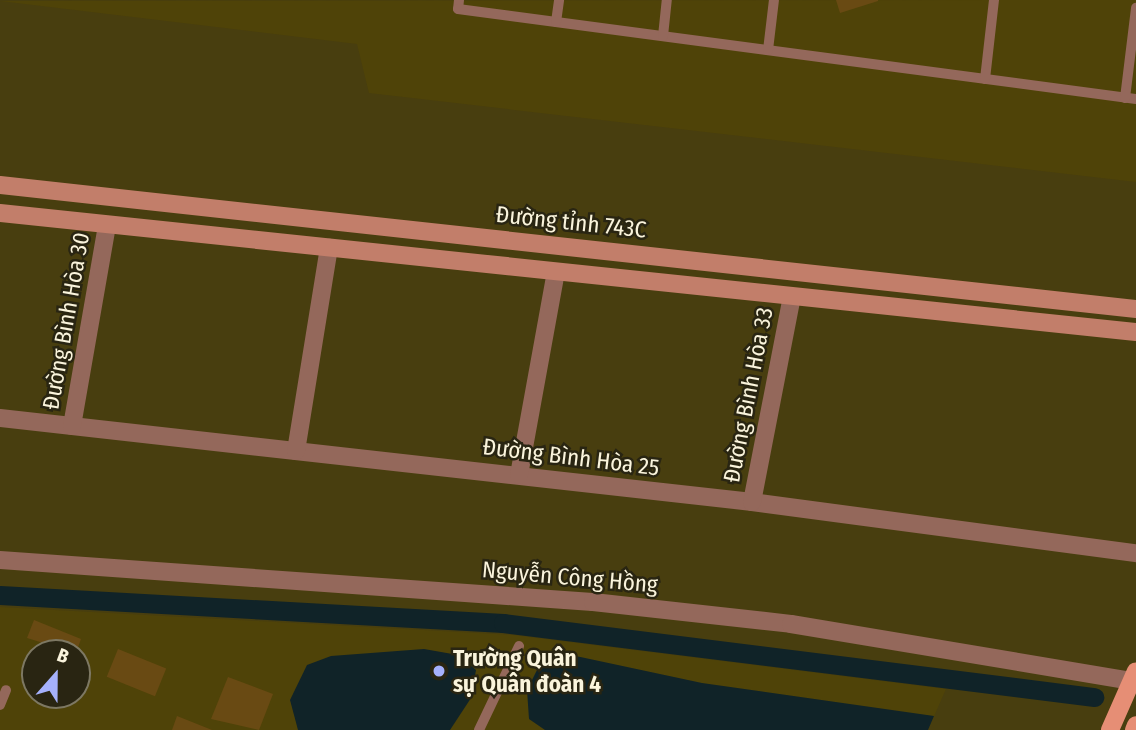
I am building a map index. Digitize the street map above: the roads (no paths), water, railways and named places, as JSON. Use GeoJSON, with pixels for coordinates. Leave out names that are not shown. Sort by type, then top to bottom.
{"type":"FeatureCollection","features":[{"type":"Feature","properties":{"kind":"main road","name":"Đường tỉnh 743C"},"geometry":{"type":"LineString","coordinates":[[0,185],[1136,309]]}},
{"type":"Feature","properties":{"kind":"main road"},"geometry":{"type":"LineString","coordinates":[[0,213],[1136,332]]}},
{"type":"Feature","properties":{"kind":"main road"},"geometry":{"type":"LineString","coordinates":[[329,248],[333,220]]}},
{"type":"Feature","properties":{"kind":"main road"},"geometry":{"type":"LineString","coordinates":[[818,300],[821,274]]}},
{"type":"Feature","properties":{"kind":"main road"},"geometry":{"type":"LineString","coordinates":[[1110,730],[1134,676]]}},
{"type":"Feature","properties":{"kind":"main road"},"geometry":{"type":"LineString","coordinates":[[1134,730],[1136,725]]}},
{"type":"Feature","properties":{"kind":"street","name":"Đường Bình Hòa 30"},"geometry":{"type":"LineString","coordinates":[[72,426],[107,225]]}},
{"type":"Feature","properties":{"kind":"street"},"geometry":{"type":"LineString","coordinates":[[296,450],[329,248]]}},
{"type":"Feature","properties":{"kind":"street"},"geometry":{"type":"LineString","coordinates":[[519,475],[556,272]]}},
{"type":"Feature","properties":{"kind":"street","name":"Đường Bình Hòa 33"},"geometry":{"type":"LineString","coordinates":[[752,502],[792,298]]}},
{"type":"Feature","properties":{"kind":"street","name":"Đường Bình Hòa 25"},"geometry":{"type":"LineString","coordinates":[[0,418],[752,502],[1136,554]]}},
{"type":"Feature","properties":{"kind":"street","name":"Nguyễn Công Hồng"},"geometry":{"type":"LineString","coordinates":[[0,560],[593,601],[791,624],[1134,676]]}},
{"type":"Feature","properties":{"kind":"lane"},"geometry":{"type":"LineString","coordinates":[[458,0],[458,9],[1130,99],[1136,8]]}},
{"type":"Feature","properties":{"kind":"lane"},"geometry":{"type":"LineString","coordinates":[[556,22],[559,0]]}},
{"type":"Feature","properties":{"kind":"lane"},"geometry":{"type":"LineString","coordinates":[[663,36],[667,0]]}},
{"type":"Feature","properties":{"kind":"lane"},"geometry":{"type":"LineString","coordinates":[[768,50],[774,0]]}},
{"type":"Feature","properties":{"kind":"lane"},"geometry":{"type":"LineString","coordinates":[[985,79],[994,0]]}},
{"type":"Feature","properties":{"kind":"lane"},"geometry":{"type":"LineString","coordinates":[[479,730],[519,646]]}},
{"type":"Feature","properties":{"kind":"lane"},"geometry":{"type":"LineString","coordinates":[[0,705],[6,690]]}},
{"type":"Feature","properties":{"kind":"water"},"geometry":{"type":"Polygon","coordinates":[[[424,649],[458,655],[476,670],[471,698],[450,730],[298,730],[290,700],[307,665],[331,656],[424,649]]]}},
{"type":"Feature","properties":{"kind":"water"},"geometry":{"type":"Polygon","coordinates":[[[557,652],[702,683],[934,716],[928,730],[545,730],[529,719],[527,690],[541,662],[557,652]]]}},
{"type":"Feature","properties":{"kind":"waterway"},"geometry":{"type":"LineString","coordinates":[[0,595],[503,623],[1094,697]]}},
{"type":"Feature","properties":{"kind":"place","name":"Trường Quân sự Quân đoàn 4"},"geometry":{"type":"Point","coordinates":[439,671]}}]}
